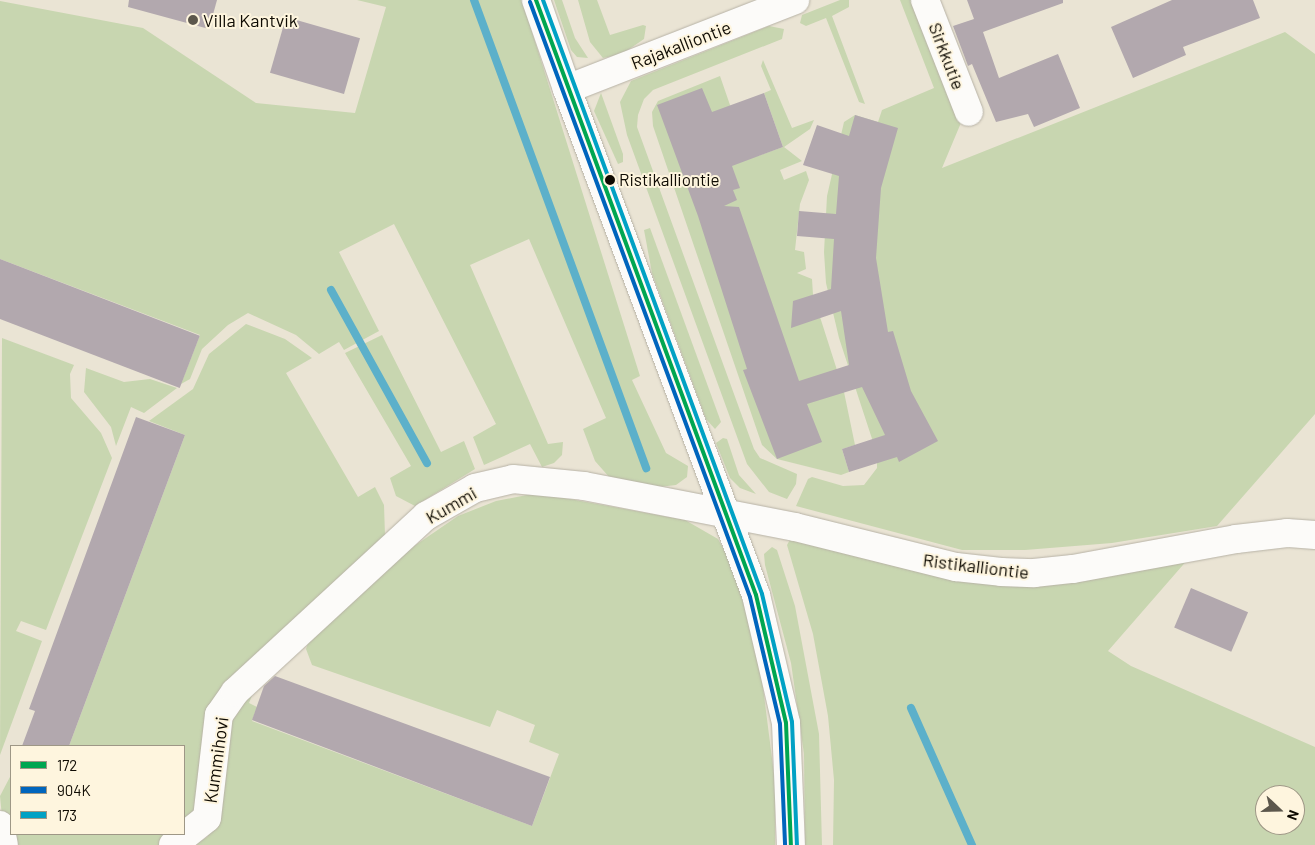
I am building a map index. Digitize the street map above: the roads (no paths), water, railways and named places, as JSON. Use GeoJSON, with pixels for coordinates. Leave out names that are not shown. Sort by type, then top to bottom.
{"type":"FeatureCollection","features":[{"type":"Feature","properties":{"kind":"street"},"geometry":{"type":"LineString","coordinates":[[536,0],[567,89],[728,514],[756,594],[786,723],[790,845]]}},
{"type":"Feature","properties":{"kind":"street","name":"Rajakalliontie"},"geometry":{"type":"LineString","coordinates":[[567,89],[795,0]]}},
{"type":"Feature","properties":{"kind":"street","name":"Sirkkutie"},"geometry":{"type":"LineString","coordinates":[[925,0],[969,112]]}},
{"type":"Feature","properties":{"kind":"street","name":"Kummi"},"geometry":{"type":"LineString","coordinates":[[235,692],[426,516],[475,488],[514,479],[584,486],[728,514]]}},
{"type":"Feature","properties":{"kind":"street","name":"Ristikalliontie"},"geometry":{"type":"LineString","coordinates":[[728,514],[796,527],[956,567],[1026,573],[1073,569],[1236,539],[1287,533],[1315,535]]}},
{"type":"Feature","properties":{"kind":"street","name":"Kummihovi"},"geometry":{"type":"LineString","coordinates":[[173,845],[207,818],[219,715],[235,692]]}},
{"type":"Feature","properties":{"kind":"street"},"geometry":{"type":"LineString","coordinates":[[0,825],[4,845]]}},
{"type":"Feature","properties":{"kind":"waterway"},"geometry":{"type":"LineString","coordinates":[[474,0],[646,468]]}},
{"type":"Feature","properties":{"kind":"waterway"},"geometry":{"type":"LineString","coordinates":[[331,290],[427,463]]}},
{"type":"Feature","properties":{"kind":"waterway"},"geometry":{"type":"LineString","coordinates":[[911,708],[972,845]]}},
{"type":"Feature","properties":{"kind":"place","name":"Villa Kantvik"},"geometry":{"type":"Point","coordinates":[193,20]}},
{"type":"Feature","properties":{"kind":"place","name":"Ristikalliontie"},"geometry":{"type":"Point","coordinates":[610,180]}}]}
